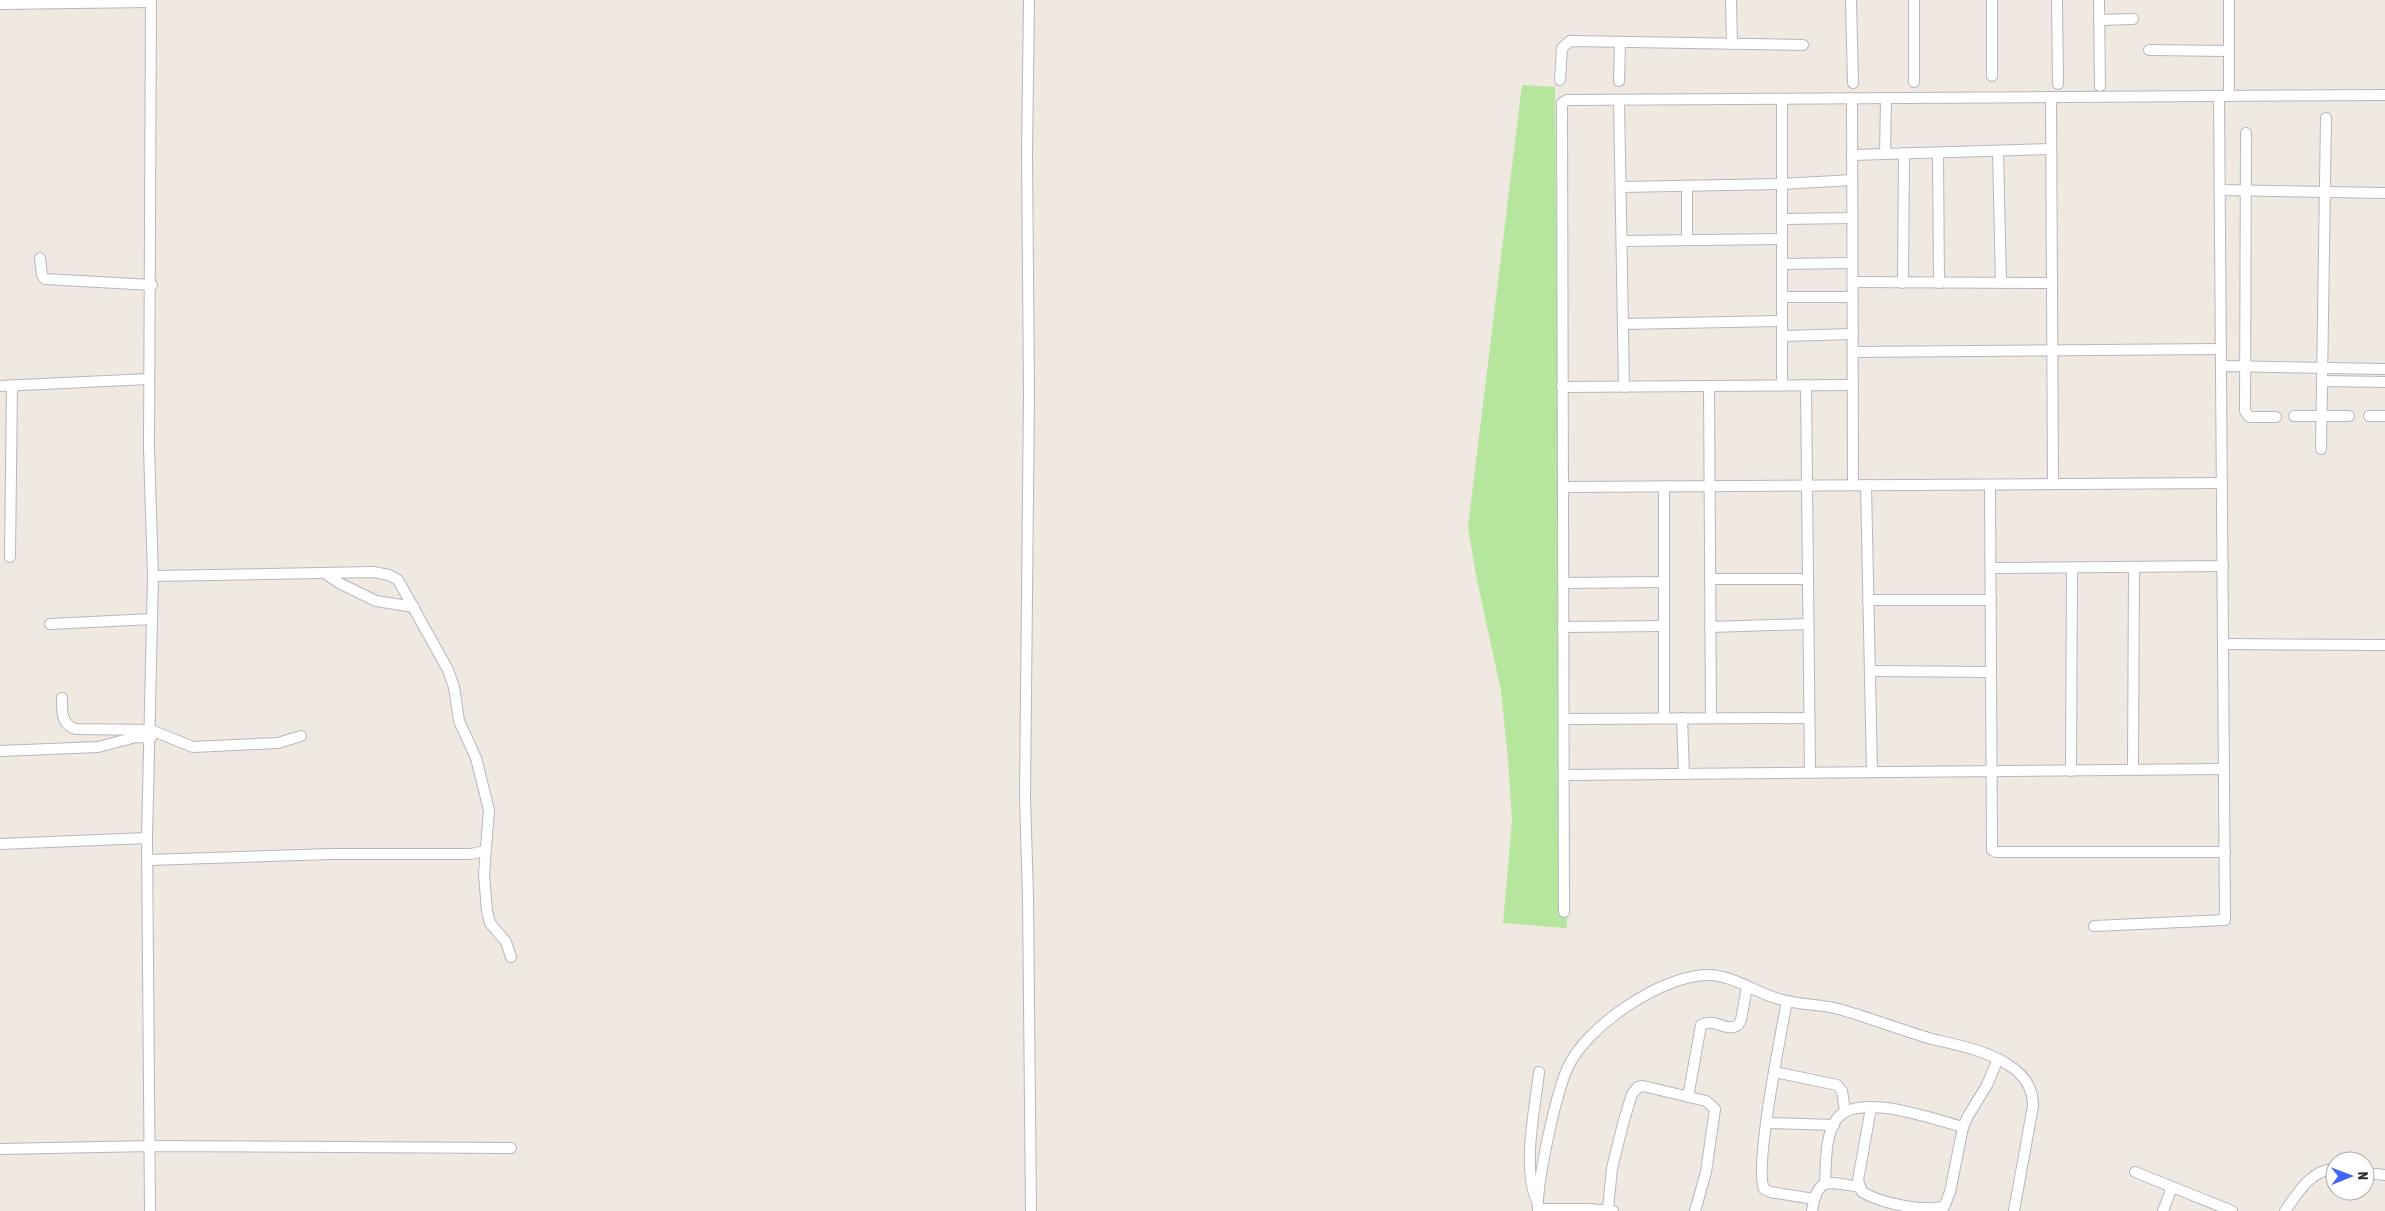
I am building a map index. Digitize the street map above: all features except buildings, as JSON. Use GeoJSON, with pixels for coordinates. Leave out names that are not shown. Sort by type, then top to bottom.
{"type":"FeatureCollection","features":[{"type":"Feature","properties":{"kind":"street"},"geometry":{"type":"LineString","coordinates":[[1029,0],[1029,393],[1025,797],[1028,897],[1031,1211]]}},
{"type":"Feature","properties":{"kind":"street"},"geometry":{"type":"LineString","coordinates":[[1732,0],[1732,44]]}},
{"type":"Feature","properties":{"kind":"street"},"geometry":{"type":"LineString","coordinates":[[1851,0],[1853,83]]}},
{"type":"Feature","properties":{"kind":"street"},"geometry":{"type":"LineString","coordinates":[[1914,0],[1914,82]]}},
{"type":"Feature","properties":{"kind":"street"},"geometry":{"type":"LineString","coordinates":[[1992,0],[1992,76]]}},
{"type":"Feature","properties":{"kind":"street"},"geometry":{"type":"LineString","coordinates":[[2057,0],[2058,84]]}},
{"type":"Feature","properties":{"kind":"street"},"geometry":{"type":"LineString","coordinates":[[2099,0],[2100,86]]}},
{"type":"Feature","properties":{"kind":"street"},"geometry":{"type":"LineString","coordinates":[[2094,926],[2225,920],[2220,190],[2224,96],[2229,51],[2229,0]]}},
{"type":"Feature","properties":{"kind":"street"},"geometry":{"type":"LineString","coordinates":[[0,4],[151,1],[152,285],[149,379],[153,576],[150,684],[151,734],[147,838],[150,1211]]}},
{"type":"Feature","properties":{"kind":"street"},"geometry":{"type":"LineString","coordinates":[[2099,20],[2133,20]]}},
{"type":"Feature","properties":{"kind":"street"},"geometry":{"type":"LineString","coordinates":[[1560,80],[1562,48],[1566,42],[1803,45]]}},
{"type":"Feature","properties":{"kind":"street"},"geometry":{"type":"LineString","coordinates":[[1619,80],[1620,42]]}},
{"type":"Feature","properties":{"kind":"street"},"geometry":{"type":"LineString","coordinates":[[2149,50],[2229,51]]}},
{"type":"Feature","properties":{"kind":"street"},"geometry":{"type":"LineString","coordinates":[[1564,912],[1562,103],[1567,100],[2385,95]]}},
{"type":"Feature","properties":{"kind":"street"},"geometry":{"type":"LineString","coordinates":[[2051,96],[2052,484]]}},
{"type":"Feature","properties":{"kind":"street"},"geometry":{"type":"LineString","coordinates":[[1852,98],[1853,485]]}},
{"type":"Feature","properties":{"kind":"street"},"geometry":{"type":"LineString","coordinates":[[1885,154],[1886,98]]}},
{"type":"Feature","properties":{"kind":"street"},"geometry":{"type":"LineString","coordinates":[[1782,99],[1782,385]]}},
{"type":"Feature","properties":{"kind":"street"},"geometry":{"type":"LineString","coordinates":[[1619,100],[1624,387]]}},
{"type":"Feature","properties":{"kind":"street"},"geometry":{"type":"LineString","coordinates":[[2321,449],[2326,118]]}},
{"type":"Feature","properties":{"kind":"street"},"geometry":{"type":"LineString","coordinates":[[2246,133],[2246,416],[2276,417]]}},
{"type":"Feature","properties":{"kind":"street"},"geometry":{"type":"LineString","coordinates":[[1852,155],[2052,150]]}},
{"type":"Feature","properties":{"kind":"street"},"geometry":{"type":"LineString","coordinates":[[1998,151],[2001,283]]}},
{"type":"Feature","properties":{"kind":"street"},"geometry":{"type":"LineString","coordinates":[[1938,153],[1939,283]]}},
{"type":"Feature","properties":{"kind":"street"},"geometry":{"type":"LineString","coordinates":[[1903,283],[1904,154]]}},
{"type":"Feature","properties":{"kind":"street"},"geometry":{"type":"LineString","coordinates":[[1621,187],[1782,184],[1852,180]]}},
{"type":"Feature","properties":{"kind":"street"},"geometry":{"type":"LineString","coordinates":[[1687,186],[1687,240]]}},
{"type":"Feature","properties":{"kind":"street"},"geometry":{"type":"LineString","coordinates":[[2220,190],[2385,193]]}},
{"type":"Feature","properties":{"kind":"street"},"geometry":{"type":"LineString","coordinates":[[1782,218],[1852,218]]}},
{"type":"Feature","properties":{"kind":"street"},"geometry":{"type":"LineString","coordinates":[[1622,241],[1782,239]]}},
{"type":"Feature","properties":{"kind":"street"},"geometry":{"type":"LineString","coordinates":[[40,258],[42,275],[46,279],[152,285]]}},
{"type":"Feature","properties":{"kind":"street"},"geometry":{"type":"LineString","coordinates":[[1782,264],[1852,263]]}},
{"type":"Feature","properties":{"kind":"street"},"geometry":{"type":"LineString","coordinates":[[1853,282],[2052,283]]}},
{"type":"Feature","properties":{"kind":"street"},"geometry":{"type":"LineString","coordinates":[[1782,297],[1853,297]]}},
{"type":"Feature","properties":{"kind":"street"},"geometry":{"type":"LineString","coordinates":[[1623,324],[1782,321]]}},
{"type":"Feature","properties":{"kind":"street"},"geometry":{"type":"LineString","coordinates":[[1782,336],[1853,334]]}},
{"type":"Feature","properties":{"kind":"street"},"geometry":{"type":"LineString","coordinates":[[1853,352],[2221,349]]}},
{"type":"Feature","properties":{"kind":"street"},"geometry":{"type":"LineString","coordinates":[[2221,366],[2385,369]]}},
{"type":"Feature","properties":{"kind":"street"},"geometry":{"type":"LineString","coordinates":[[0,386],[149,379]]}},
{"type":"Feature","properties":{"kind":"street"},"geometry":{"type":"LineString","coordinates":[[2322,382],[2385,382]]}},
{"type":"Feature","properties":{"kind":"street"},"geometry":{"type":"LineString","coordinates":[[10,557],[12,385]]}},
{"type":"Feature","properties":{"kind":"street"},"geometry":{"type":"LineString","coordinates":[[1806,385],[1810,773]]}},
{"type":"Feature","properties":{"kind":"street"},"geometry":{"type":"LineString","coordinates":[[1562,387],[1853,385]]}},
{"type":"Feature","properties":{"kind":"street"},"geometry":{"type":"LineString","coordinates":[[1709,386],[1711,718]]}},
{"type":"Feature","properties":{"kind":"street"},"geometry":{"type":"LineString","coordinates":[[2294,416],[2350,416]]}},
{"type":"Feature","properties":{"kind":"street"},"geometry":{"type":"LineString","coordinates":[[2369,416],[2385,416]]}},
{"type":"Feature","properties":{"kind":"street"},"geometry":{"type":"LineString","coordinates":[[1990,484],[1991,847],[1994,852],[2225,852]]}},
{"type":"Feature","properties":{"kind":"street"},"geometry":{"type":"LineString","coordinates":[[1563,486],[2222,484]]}},
{"type":"Feature","properties":{"kind":"street"},"geometry":{"type":"LineString","coordinates":[[1866,485],[1872,772]]}},
{"type":"Feature","properties":{"kind":"street"},"geometry":{"type":"LineString","coordinates":[[1664,486],[1664,718]]}},
{"type":"Feature","properties":{"kind":"street"},"geometry":{"type":"LineString","coordinates":[[1991,568],[2223,566]]}},
{"type":"Feature","properties":{"kind":"street"},"geometry":{"type":"LineString","coordinates":[[2071,770],[2072,567]]}},
{"type":"Feature","properties":{"kind":"street"},"geometry":{"type":"LineString","coordinates":[[2133,770],[2134,567]]}},
{"type":"Feature","properties":{"kind":"street"},"geometry":{"type":"LineString","coordinates":[[153,576],[373,572],[389,575],[398,580],[414,606],[451,678],[459,721],[476,758],[489,810],[485,851],[485,894],[488,917],[506,942],[511,957]]}},
{"type":"Feature","properties":{"kind":"street"},"geometry":{"type":"LineString","coordinates":[[326,574],[339,583],[376,601],[414,606]]}},
{"type":"Feature","properties":{"kind":"street"},"geometry":{"type":"LineString","coordinates":[[1710,579],[1808,578]]}},
{"type":"Feature","properties":{"kind":"street"},"geometry":{"type":"LineString","coordinates":[[1563,582],[1664,582]]}},
{"type":"Feature","properties":{"kind":"street"},"geometry":{"type":"LineString","coordinates":[[1868,600],[1991,600]]}},
{"type":"Feature","properties":{"kind":"street"},"geometry":{"type":"LineString","coordinates":[[50,624],[152,619]]}},
{"type":"Feature","properties":{"kind":"street"},"geometry":{"type":"LineString","coordinates":[[1710,627],[1808,624]]}},
{"type":"Feature","properties":{"kind":"street"},"geometry":{"type":"LineString","coordinates":[[1564,627],[1664,626]]}},
{"type":"Feature","properties":{"kind":"street"},"geometry":{"type":"LineString","coordinates":[[2223,644],[2385,645]]}},
{"type":"Feature","properties":{"kind":"street"},"geometry":{"type":"LineString","coordinates":[[1870,671],[1991,672]]}},
{"type":"Feature","properties":{"kind":"street"},"geometry":{"type":"LineString","coordinates":[[62,698],[64,720],[73,728],[151,734],[193,747],[278,743],[301,736]]}},
{"type":"Feature","properties":{"kind":"street"},"geometry":{"type":"LineString","coordinates":[[1682,718],[1684,774]]}},
{"type":"Feature","properties":{"kind":"street"},"geometry":{"type":"LineString","coordinates":[[1564,719],[1809,718]]}},
{"type":"Feature","properties":{"kind":"street"},"geometry":{"type":"LineString","coordinates":[[0,751],[98,747],[128,738],[151,734]]}},
{"type":"Feature","properties":{"kind":"street"},"geometry":{"type":"LineString","coordinates":[[1564,775],[2224,769]]}},
{"type":"Feature","properties":{"kind":"street"},"geometry":{"type":"LineString","coordinates":[[0,844],[147,838]]}},
{"type":"Feature","properties":{"kind":"street"},"geometry":{"type":"LineString","coordinates":[[148,860],[331,854],[471,854],[485,851]]}},
{"type":"Feature","properties":{"kind":"street"},"geometry":{"type":"LineString","coordinates":[[1538,1208],[1550,1134],[1568,1066],[1588,1042],[1628,1006],[1669,983],[1708,975],[1722,978],[1786,1001],[1838,1009],[1998,1059],[2014,1069],[2027,1082],[2033,1097],[2014,1211]]}},
{"type":"Feature","properties":{"kind":"street"},"geometry":{"type":"LineString","coordinates":[[1688,1097],[1702,1025],[1710,1022],[1730,1028],[1738,1025],[1741,1020],[1747,987]]}},
{"type":"Feature","properties":{"kind":"street"},"geometry":{"type":"LineString","coordinates":[[1786,1001],[1762,1158],[1761,1178],[1764,1189],[1770,1192],[1814,1199]]}},
{"type":"Feature","properties":{"kind":"street"},"geometry":{"type":"LineString","coordinates":[[1812,1211],[1819,1187],[1825,1183],[1859,1186],[1868,1195],[1890,1202],[1928,1209],[1944,1207],[1950,1192],[1968,1116],[1988,1085],[1998,1059]]}},
{"type":"Feature","properties":{"kind":"street"},"geometry":{"type":"LineString","coordinates":[[1538,1208],[1530,1184],[1529,1168],[1539,1072]]}},
{"type":"Feature","properties":{"kind":"street"},"geometry":{"type":"LineString","coordinates":[[1775,1072],[1837,1085],[1842,1091],[1845,1111]]}},
{"type":"Feature","properties":{"kind":"street"},"geometry":{"type":"LineString","coordinates":[[1538,1208],[1611,1210],[1616,1149],[1634,1090],[1643,1086],[1712,1104],[1715,1116],[1706,1172],[1695,1211]]}},
{"type":"Feature","properties":{"kind":"street"},"geometry":{"type":"LineString","coordinates":[[1825,1183],[1829,1146],[1834,1125],[1845,1111],[1859,1107],[1902,1110],[1964,1127]]}},
{"type":"Feature","properties":{"kind":"street"},"geometry":{"type":"LineString","coordinates":[[1859,1186],[1862,1152],[1870,1108]]}},
{"type":"Feature","properties":{"kind":"street"},"geometry":{"type":"LineString","coordinates":[[1768,1123],[1834,1125]]}},
{"type":"Feature","properties":{"kind":"street"},"geometry":{"type":"LineString","coordinates":[[0,1149],[150,1146],[511,1148]]}},
{"type":"Feature","properties":{"kind":"street"},"geometry":{"type":"LineString","coordinates":[[2285,1211],[2310,1179],[2320,1171],[2325,1170]]}},
{"type":"Feature","properties":{"kind":"street"},"geometry":{"type":"LineString","coordinates":[[2135,1172],[2232,1211]]}},
{"type":"Feature","properties":{"kind":"street"},"geometry":{"type":"LineString","coordinates":[[2163,1211],[2172,1187]]}},
{"type":"Feature","properties":{"kind":"green space"},"geometry":{"type":"Polygon","coordinates":[[[1522,85],[1555,87],[1560,669],[1567,928],[1503,923],[1512,820],[1508,759],[1501,691],[1476,575],[1468,527],[1522,85]]]}}]}
